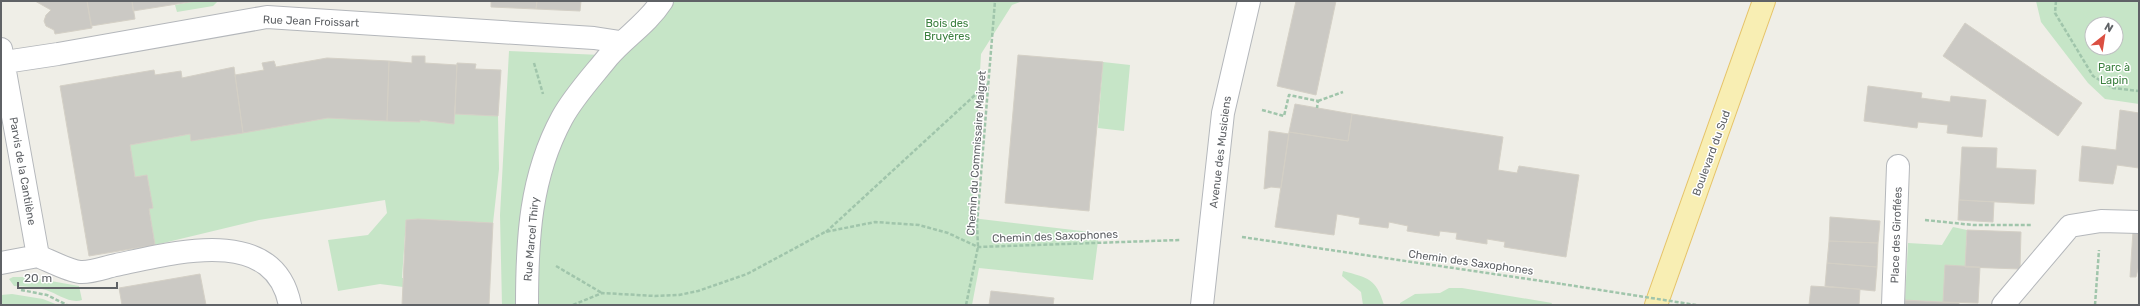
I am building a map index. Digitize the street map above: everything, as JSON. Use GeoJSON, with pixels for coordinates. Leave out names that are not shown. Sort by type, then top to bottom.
{"type":"FeatureCollection","features":[{"type":"Feature","properties":{"kind":"main road","name":"Boulevard du Sud"},"geometry":{"type":"LineString","coordinates":[[1656,305],[1764,1]]}},
{"type":"Feature","properties":{"kind":"street","name":"Rue Marcel Thiry"},"geometry":{"type":"LineString","coordinates":[[527,305],[529,241],[532,211],[538,175],[550,144],[562,118],[584,86],[620,42],[643,25],[662,1]]}},
{"type":"Feature","properties":{"kind":"street","name":"Avenue des Musiciens"},"geometry":{"type":"LineString","coordinates":[[1202,305],[1223,112],[1249,1]]}},
{"type":"Feature","properties":{"kind":"street","name":"Rue Jean Froissart"},"geometry":{"type":"LineString","coordinates":[[3,55],[58,54],[267,9],[499,33],[594,38],[620,42]]}},
{"type":"Feature","properties":{"kind":"street","name":"Parvis de la Cantilène"},"geometry":{"type":"LineString","coordinates":[[3,55],[38,256]]}},
{"type":"Feature","properties":{"kind":"street","name":"Place des Giroflées"},"geometry":{"type":"LineString","coordinates":[[1893,305],[1898,166]]}},
{"type":"Feature","properties":{"kind":"street"},"geometry":{"type":"LineString","coordinates":[[2003,305],[2070,226],[2101,221],[2139,222]]}},
{"type":"Feature","properties":{"kind":"street"},"geometry":{"type":"LineString","coordinates":[[1,263],[38,256],[81,272],[150,258],[211,249],[231,250],[249,254],[266,264],[281,280],[290,305]]}},
{"type":"Feature","properties":{"kind":"path","name":"Chemin du Commissaire Maigret"},"geometry":{"type":"LineString","coordinates":[[966,305],[978,247],[977,224],[995,1]]}},
{"type":"Feature","properties":{"kind":"path"},"geometry":{"type":"LineString","coordinates":[[2056,1],[2055,13],[2093,76],[2112,88],[2139,91]]}},
{"type":"Feature","properties":{"kind":"path"},"geometry":{"type":"LineString","coordinates":[[523,35],[540,79],[544,99]]}},
{"type":"Feature","properties":{"kind":"path"},"geometry":{"type":"LineString","coordinates":[[573,305],[602,293],[656,296],[679,295],[698,291],[746,274],[825,232],[988,84]]}},
{"type":"Feature","properties":{"kind":"path"},"geometry":{"type":"LineString","coordinates":[[1262,110],[1284,116],[1289,94],[1318,101],[1343,92]]}},
{"type":"Feature","properties":{"kind":"path"},"geometry":{"type":"LineString","coordinates":[[1317,108],[1318,101]]}},
{"type":"Feature","properties":{"kind":"path"},"geometry":{"type":"LineString","coordinates":[[2095,305],[2101,221]]}},
{"type":"Feature","properties":{"kind":"path"},"geometry":{"type":"LineString","coordinates":[[825,232],[875,222],[912,225],[948,233],[978,247]]}},
{"type":"Feature","properties":{"kind":"path"},"geometry":{"type":"LineString","coordinates":[[1944,222],[2009,225]]}},
{"type":"Feature","properties":{"kind":"path","name":"Chemin des Saxophones"},"geometry":{"type":"LineString","coordinates":[[1242,237],[1696,305]]}},
{"type":"Feature","properties":{"kind":"path","name":"Chemin des Saxophones"},"geometry":{"type":"LineString","coordinates":[[978,247],[1180,240]]}},
{"type":"Feature","properties":{"kind":"path"},"geometry":{"type":"LineString","coordinates":[[529,241],[552,263],[602,293]]}},
{"type":"Feature","properties":{"kind":"path"},"geometry":{"type":"LineString","coordinates":[[19,289],[47,295],[67,305]]}},
{"type":"Feature","properties":{"kind":"green space"},"geometry":{"type":"Polygon","coordinates":[[[196,1],[218,1],[213,6],[177,12],[175,5],[196,1]]]}},
{"type":"Feature","properties":{"kind":"green space","name":"Bois des Bruyères"},"geometry":{"type":"Polygon","coordinates":[[[670,1],[1023,1],[1012,5],[981,54],[972,218],[1099,233],[1093,280],[979,268],[972,305],[502,305],[500,215],[509,51],[624,56],[648,31],[670,1]]]}},
{"type":"Feature","properties":{"kind":"green space","name":"Parc à Lapin"},"geometry":{"type":"Polygon","coordinates":[[[2036,1],[2139,1],[2139,104],[2105,99],[2088,83],[2041,22],[2036,1]]]}},
{"type":"Feature","properties":{"kind":"green space"},"geometry":{"type":"Polygon","coordinates":[[[1103,62],[1130,65],[1124,131],[1098,128],[1103,62]]]}},
{"type":"Feature","properties":{"kind":"green space"},"geometry":{"type":"Polygon","coordinates":[[[455,114],[498,116],[499,169],[493,223],[418,219],[406,220],[402,278],[403,287],[380,284],[338,291],[328,240],[368,235],[387,213],[385,200],[259,220],[155,245],[149,209],[153,208],[147,175],[135,177],[130,145],[190,134],[192,141],[328,118],[420,122],[420,120],[454,124],[455,114]]]}},
{"type":"Feature","properties":{"kind":"green space"},"geometry":{"type":"Polygon","coordinates":[[[1953,227],[1967,230],[1965,267],[1943,302],[1905,300],[1908,243],[1942,245],[1953,227]]]}},
{"type":"Feature","properties":{"kind":"green space"},"geometry":{"type":"Polygon","coordinates":[[[1343,271],[1359,275],[1370,280],[1378,289],[1384,305],[1363,305],[1361,292],[1342,276],[1343,271]]]}},
{"type":"Feature","properties":{"kind":"green space"},"geometry":{"type":"Polygon","coordinates":[[[13,277],[28,277],[79,286],[82,300],[68,300],[38,288],[14,286],[9,279],[13,277]]]}},
{"type":"Feature","properties":{"kind":"green space"},"geometry":{"type":"Polygon","coordinates":[[[1449,288],[1462,288],[1552,303],[1551,305],[1400,305],[1400,303],[1415,294],[1440,293],[1449,288]]]}},
{"type":"Feature","properties":{"kind":"green space"},"geometry":{"type":"Polygon","coordinates":[[[12,294],[43,299],[58,305],[1,305],[1,295],[12,294]]]}},
{"type":"Feature","properties":{"kind":"building"},"geometry":{"type":"Polygon","coordinates":[[[35,1],[87,1],[92,28],[55,34],[54,30],[46,26],[44,21],[46,15],[51,10],[35,1]]]}},
{"type":"Feature","properties":{"kind":"building"},"geometry":{"type":"Polygon","coordinates":[[[87,1],[132,1],[135,19],[91,26],[87,1]]]}},
{"type":"Feature","properties":{"kind":"building"},"geometry":{"type":"Polygon","coordinates":[[[132,1],[196,1],[133,11],[132,1]]]}},
{"type":"Feature","properties":{"kind":"building"},"geometry":{"type":"Polygon","coordinates":[[[491,1],[537,1],[536,9],[491,7],[491,1]]]}},
{"type":"Feature","properties":{"kind":"building"},"geometry":{"type":"Polygon","coordinates":[[[537,1],[581,1],[580,11],[536,9],[537,1]]]}},
{"type":"Feature","properties":{"kind":"building"},"geometry":{"type":"Polygon","coordinates":[[[1296,1],[1336,1],[1316,95],[1277,86],[1296,1]]]}},
{"type":"Feature","properties":{"kind":"building"},"geometry":{"type":"Polygon","coordinates":[[[1965,23],[2082,103],[2058,136],[1943,56],[1965,23]]]}},
{"type":"Feature","properties":{"kind":"building"},"geometry":{"type":"Polygon","coordinates":[[[1018,55],[1103,62],[1089,211],[1005,203],[1018,55]]]}},
{"type":"Feature","properties":{"kind":"building"},"geometry":{"type":"Polygon","coordinates":[[[412,56],[425,56],[425,63],[457,65],[454,124],[420,120],[420,122],[387,121],[389,61],[412,63],[412,56]]]}},
{"type":"Feature","properties":{"kind":"building"},"geometry":{"type":"Polygon","coordinates":[[[327,58],[389,61],[387,121],[328,118],[243,133],[235,75],[264,70],[262,63],[274,61],[276,67],[327,58]]]}},
{"type":"Feature","properties":{"kind":"building"},"geometry":{"type":"Polygon","coordinates":[[[457,63],[476,64],[475,69],[501,70],[498,116],[455,114],[457,63]]]}},
{"type":"Feature","properties":{"kind":"building"},"geometry":{"type":"Polygon","coordinates":[[[234,67],[243,133],[191,141],[190,134],[130,145],[135,177],[147,175],[153,208],[149,209],[155,245],[89,256],[60,86],[154,70],[155,75],[181,71],[182,78],[234,67]]]}},
{"type":"Feature","properties":{"kind":"building"},"geometry":{"type":"Polygon","coordinates":[[[1868,86],[1922,93],[1921,98],[1950,102],[1951,96],[1986,100],[1982,137],[1947,133],[1948,125],[1918,122],[1917,128],[1864,121],[1868,86]]]}},
{"type":"Feature","properties":{"kind":"building"},"geometry":{"type":"Polygon","coordinates":[[[1295,104],[1352,114],[1348,141],[1289,132],[1295,104]]]}},
{"type":"Feature","properties":{"kind":"building"},"geometry":{"type":"Polygon","coordinates":[[[2120,110],[2139,113],[2139,168],[2117,165],[2113,184],[2079,181],[2082,146],[2116,150],[2120,110]]]}},
{"type":"Feature","properties":{"kind":"building"},"geometry":{"type":"Polygon","coordinates":[[[1352,114],[1503,137],[1498,170],[1517,173],[1519,166],[1579,175],[1566,257],[1504,247],[1505,242],[1487,239],[1487,244],[1456,239],[1457,233],[1440,231],[1439,236],[1407,231],[1408,226],[1389,222],[1388,228],[1359,224],[1360,218],[1337,214],[1334,235],[1275,227],[1289,132],[1348,141],[1352,114]]]}},
{"type":"Feature","properties":{"kind":"building"},"geometry":{"type":"Polygon","coordinates":[[[1269,131],[1289,134],[1281,188],[1271,187],[1264,189],[1269,131]]]}},
{"type":"Feature","properties":{"kind":"building"},"geometry":{"type":"Polygon","coordinates":[[[1962,147],[1997,148],[1996,168],[2036,170],[2034,204],[1959,200],[1962,147]]]}},
{"type":"Feature","properties":{"kind":"building"},"geometry":{"type":"Polygon","coordinates":[[[1959,200],[1994,202],[1993,222],[1958,220],[1959,200]]]}},
{"type":"Feature","properties":{"kind":"building"},"geometry":{"type":"Polygon","coordinates":[[[1830,217],[1880,221],[1878,243],[1829,241],[1830,217]]]}},
{"type":"Feature","properties":{"kind":"building"},"geometry":{"type":"Polygon","coordinates":[[[418,219],[493,223],[489,305],[402,305],[406,220],[418,219]]]}},
{"type":"Feature","properties":{"kind":"building"},"geometry":{"type":"Polygon","coordinates":[[[1967,230],[2021,232],[2020,269],[1965,267],[1967,230]]]}},
{"type":"Feature","properties":{"kind":"building"},"geometry":{"type":"Polygon","coordinates":[[[2133,231],[2139,231],[2139,265],[2136,277],[2130,277],[2133,231]]]}},
{"type":"Feature","properties":{"kind":"building"},"geometry":{"type":"Polygon","coordinates":[[[1829,241],[1878,243],[1877,267],[1827,263],[1829,241]]]}},
{"type":"Feature","properties":{"kind":"building"},"geometry":{"type":"Polygon","coordinates":[[[1827,263],[1877,267],[1875,291],[1825,286],[1827,263]]]}},
{"type":"Feature","properties":{"kind":"building"},"geometry":{"type":"Polygon","coordinates":[[[1945,265],[1980,267],[1978,303],[1943,302],[1945,265]]]}},
{"type":"Feature","properties":{"kind":"building"},"geometry":{"type":"Polygon","coordinates":[[[200,274],[206,305],[122,305],[119,288],[200,274]]]}},
{"type":"Feature","properties":{"kind":"building"},"geometry":{"type":"Polygon","coordinates":[[[1811,286],[1860,289],[1859,305],[1809,305],[1811,286]]]}},
{"type":"Feature","properties":{"kind":"building"},"geometry":{"type":"Polygon","coordinates":[[[991,291],[1054,298],[1053,305],[989,305],[991,291]]]}},
{"type":"Feature","properties":{"kind":"building"},"geometry":{"type":"Polygon","coordinates":[[[1904,300],[1959,303],[1959,305],[1904,305],[1904,300]]]}}]}
